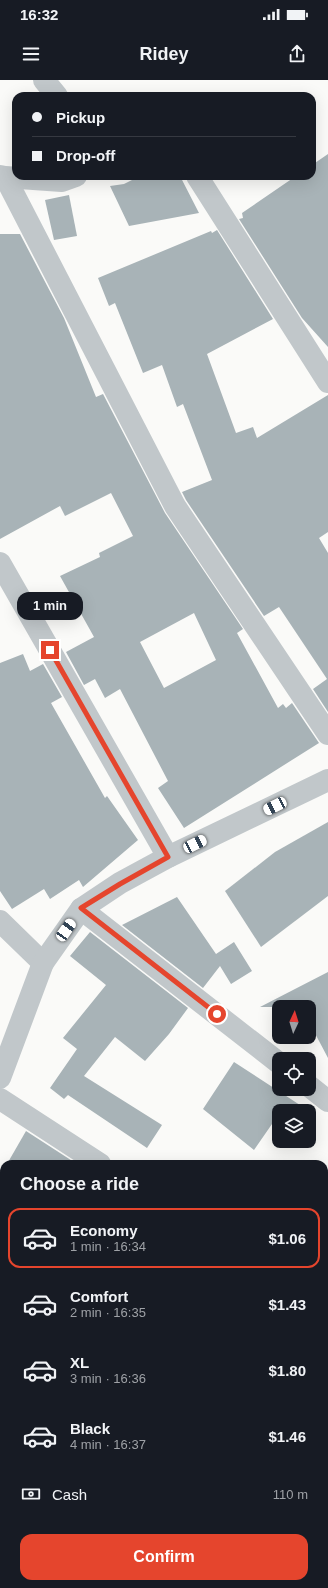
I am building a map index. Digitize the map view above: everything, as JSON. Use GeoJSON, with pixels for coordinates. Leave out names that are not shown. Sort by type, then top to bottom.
{"type":"FeatureCollection","features":[{"type":"Feature","properties":{"kind":"street"},"geometry":{"type":"LineString","coordinates":[[44,80],[53,92]]}},
{"type":"Feature","properties":{"kind":"street"},"geometry":{"type":"LineString","coordinates":[[3,176],[175,506],[328,734]]}},
{"type":"Feature","properties":{"kind":"street"},"geometry":{"type":"LineString","coordinates":[[50,180],[65,180]]}},
{"type":"Feature","properties":{"kind":"street"},"geometry":{"type":"LineString","coordinates":[[200,180],[328,382]]}},
{"type":"Feature","properties":{"kind":"street"},"geometry":{"type":"LineString","coordinates":[[0,563],[168,857]]}},
{"type":"Feature","properties":{"kind":"street"},"geometry":{"type":"LineString","coordinates":[[0,1078],[43,963],[81,908],[168,857],[328,780]]}},
{"type":"Feature","properties":{"kind":"street"},"geometry":{"type":"LineString","coordinates":[[81,908],[272,1058]]}},
{"type":"Feature","properties":{"kind":"street"},"geometry":{"type":"LineString","coordinates":[[0,921],[43,963]]}},
{"type":"Feature","properties":{"kind":"street"},"geometry":{"type":"LineString","coordinates":[[316,1092],[328,1101]]}},
{"type":"Feature","properties":{"kind":"street"},"geometry":{"type":"LineString","coordinates":[[0,1098],[94,1160]]}},
{"type":"Feature","properties":{"kind":"building"},"geometry":{"type":"Polygon","coordinates":[[[328,154],[328,347],[302,318],[239,219],[243,218],[242,213],[290,180],[316,180],[316,162],[328,154]]]}},
{"type":"Feature","properties":{"kind":"building"},"geometry":{"type":"Polygon","coordinates":[[[132,180],[182,180],[199,213],[129,226],[110,186],[124,184],[132,180]]]}},
{"type":"Feature","properties":{"kind":"building"},"geometry":{"type":"Polygon","coordinates":[[[69,195],[77,236],[54,240],[45,200],[69,195]]]}},
{"type":"Feature","properties":{"kind":"building"},"geometry":{"type":"Polygon","coordinates":[[[217,230],[273,319],[207,354],[236,433],[253,427],[257,438],[328,395],[328,532],[319,538],[328,553],[328,712],[313,689],[327,679],[279,607],[264,616],[186,500],[182,492],[212,480],[183,404],[177,407],[162,365],[143,373],[115,303],[109,306],[98,278],[211,231],[212,233],[217,230]]]}},
{"type":"Feature","properties":{"kind":"building"},"geometry":{"type":"Polygon","coordinates":[[[0,234],[20,234],[64,318],[96,397],[103,394],[165,513],[243,629],[237,633],[278,708],[283,704],[286,708],[292,703],[319,743],[184,828],[158,788],[168,781],[120,689],[105,698],[95,679],[84,685],[66,652],[94,637],[60,576],[100,557],[99,553],[133,536],[111,493],[65,516],[60,506],[0,539],[0,234]],[[194,613],[140,642],[164,688],[216,660],[194,613]]]}},
{"type":"Feature","properties":{"kind":"building"},"geometry":{"type":"Polygon","coordinates":[[[23,654],[30,671],[43,664],[62,697],[51,703],[105,798],[107,796],[138,840],[83,887],[79,880],[50,899],[44,889],[12,909],[0,891],[0,663],[23,654]]]}},
{"type":"Feature","properties":{"kind":"building"},"geometry":{"type":"Polygon","coordinates":[[[328,822],[328,896],[261,947],[225,891],[275,852],[328,822]]]}},
{"type":"Feature","properties":{"kind":"building"},"geometry":{"type":"Polygon","coordinates":[[[177,897],[216,954],[234,942],[252,971],[231,984],[220,966],[203,988],[122,925],[177,897]]]}},
{"type":"Feature","properties":{"kind":"building"},"geometry":{"type":"Polygon","coordinates":[[[90,932],[188,1008],[169,1034],[145,1061],[115,1037],[84,1076],[162,1125],[147,1148],[68,1095],[64,1099],[50,1088],[77,1049],[63,1038],[106,985],[70,956],[90,932]]]}},
{"type":"Feature","properties":{"kind":"building"},"geometry":{"type":"Polygon","coordinates":[[[328,972],[328,1058],[316,1035],[316,1000],[274,1000],[328,972]]]}},
{"type":"Feature","properties":{"kind":"building"},"geometry":{"type":"Polygon","coordinates":[[[272,1001],[272,1007],[260,1007],[272,1001]]]}},
{"type":"Feature","properties":{"kind":"building"},"geometry":{"type":"Polygon","coordinates":[[[234,1062],[272,1087],[272,1096],[286,1096],[298,1104],[272,1104],[272,1124],[254,1150],[203,1109],[234,1062]]]}},
{"type":"Feature","properties":{"kind":"building"},"geometry":{"type":"Polygon","coordinates":[[[26,1131],[71,1160],[9,1160],[26,1131]]]}},
{"type":"Feature","properties":{"kind":"route"},"geometry":{"type":"LineString","coordinates":[[50,650],[168,857],[81,908],[217,1014]]}}]}
